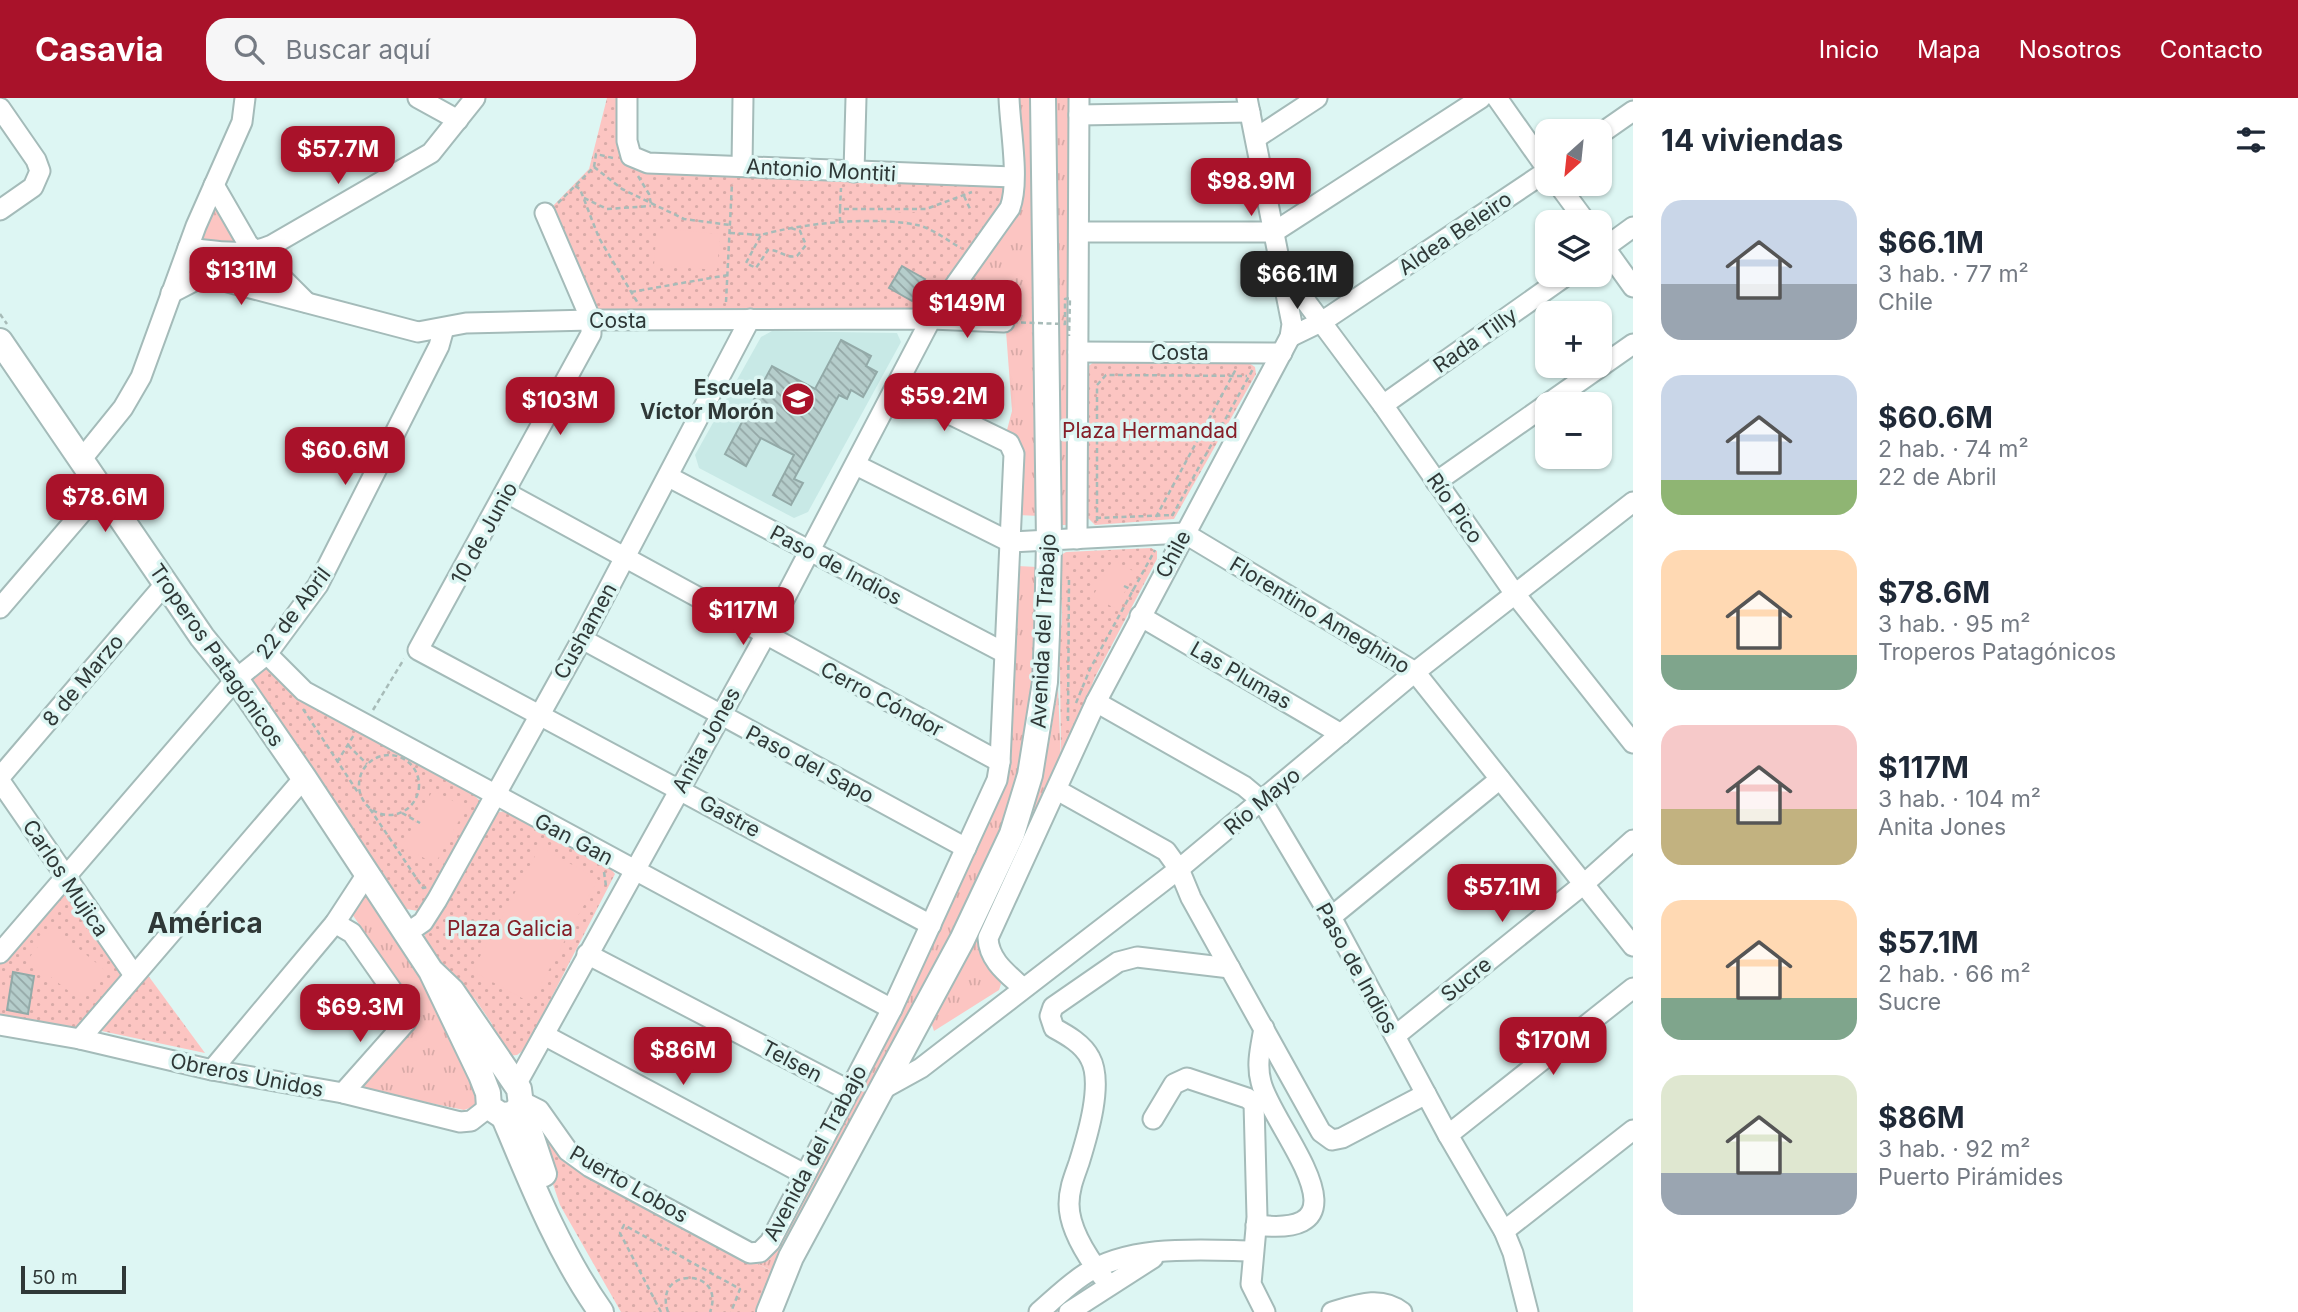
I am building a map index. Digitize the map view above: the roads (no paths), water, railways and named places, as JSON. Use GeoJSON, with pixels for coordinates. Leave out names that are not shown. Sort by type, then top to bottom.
{"type":"FeatureCollection","features":[{"type":"Feature","properties":{"kind":"main road","name":"Avenida del Trabajo"},"geometry":{"type":"LineString","coordinates":[[769,1312],[791,1257],[962,940],[999,863],[1021,809],[1038,739],[1045,682],[1049,541],[1043,98]]}},
{"type":"Feature","properties":{"kind":"main road","name":"Troperos Patagónicos"},"geometry":{"type":"LineString","coordinates":[[0,341],[202,637],[236,679],[304,778],[431,971],[452,991],[507,1099],[536,1194],[586,1292],[601,1312]]}},
{"type":"Feature","properties":{"kind":"main road","name":"Avenida del Trabajo"},"geometry":{"type":"LineString","coordinates":[[785,1312],[804,1237]]}},
{"type":"Feature","properties":{"kind":"street"},"geometry":{"type":"LineString","coordinates":[[81,460],[123,408],[141,377],[188,248],[242,121],[245,98]]}},
{"type":"Feature","properties":{"kind":"street"},"geometry":{"type":"LineString","coordinates":[[418,98],[458,120]]}},
{"type":"Feature","properties":{"kind":"street"},"geometry":{"type":"LineString","coordinates":[[188,248],[255,253],[416,164],[443,141],[475,98]]}},
{"type":"Feature","properties":{"kind":"street","name":"Antonio Montiti"},"geometry":{"type":"LineString","coordinates":[[627,98],[627,141],[624,157],[648,163],[737,171],[848,171],[1004,177]]}},
{"type":"Feature","properties":{"kind":"street"},"geometry":{"type":"LineString","coordinates":[[737,171],[743,98]]}},
{"type":"Feature","properties":{"kind":"street"},"geometry":{"type":"LineString","coordinates":[[848,171],[856,98]]}},
{"type":"Feature","properties":{"kind":"street"},"geometry":{"type":"LineString","coordinates":[[931,319],[1010,208],[1004,177],[1009,98]]}},
{"type":"Feature","properties":{"kind":"street"},"geometry":{"type":"LineString","coordinates":[[1256,138],[1317,98]]}},
{"type":"Feature","properties":{"kind":"street"},"geometry":{"type":"LineString","coordinates":[[1080,232],[1274,232],[1481,98]]}},
{"type":"Feature","properties":{"kind":"street"},"geometry":{"type":"LineString","coordinates":[[1497,98],[1535,153]]}},
{"type":"Feature","properties":{"kind":"street"},"geometry":{"type":"LineString","coordinates":[[1079,107],[1249,105],[1292,324],[1286,345]]}},
{"type":"Feature","properties":{"kind":"street","name":"Avenida del Trabajo"},"geometry":{"type":"LineString","coordinates":[[1077,540],[1074,344],[1080,232],[1079,107]]}},
{"type":"Feature","properties":{"kind":"street"},"geometry":{"type":"LineString","coordinates":[[0,108],[36,160],[40,171],[33,187],[0,210]]}},
{"type":"Feature","properties":{"kind":"street"},"geometry":{"type":"LineString","coordinates":[[1612,126],[1633,111]]}},
{"type":"Feature","properties":{"kind":"street","name":"Aldea Beleiro"},"geometry":{"type":"LineString","coordinates":[[1286,345],[1535,178]]}},
{"type":"Feature","properties":{"kind":"street"},"geometry":{"type":"LineString","coordinates":[[214,185],[255,253],[309,305]]}},
{"type":"Feature","properties":{"kind":"street"},"geometry":{"type":"LineString","coordinates":[[545,214],[591,320]]}},
{"type":"Feature","properties":{"kind":"street"},"geometry":{"type":"LineString","coordinates":[[1612,240],[1633,228]]}},
{"type":"Feature","properties":{"kind":"street"},"geometry":{"type":"LineString","coordinates":[[1612,261],[1633,287]]}},
{"type":"Feature","properties":{"kind":"street","name":"Río Pico"},"geometry":{"type":"LineString","coordinates":[[1281,269],[1323,321],[1515,594],[1626,722],[1633,743]]}},
{"type":"Feature","properties":{"kind":"street","name":"Costa"},"geometry":{"type":"LineString","coordinates":[[171,293],[200,278],[216,279],[418,332],[466,323],[591,320],[931,319],[1004,322]]}},
{"type":"Feature","properties":{"kind":"street","name":"Rada Tilly"},"geometry":{"type":"LineString","coordinates":[[1383,405],[1550,287]]}},
{"type":"Feature","properties":{"kind":"street","name":"Cushamen"},"geometry":{"type":"LineString","coordinates":[[407,933],[423,922],[495,796],[582,639],[750,319]]}},
{"type":"Feature","properties":{"kind":"street","name":"Anita Jones"},"geometry":{"type":"LineString","coordinates":[[507,1099],[765,636],[931,319]]}},
{"type":"Feature","properties":{"kind":"street","name":"10 de Junio"},"geometry":{"type":"LineString","coordinates":[[418,650],[507,494],[592,334],[591,320]]}},
{"type":"Feature","properties":{"kind":"street","name":"22 de Abril"},"geometry":{"type":"LineString","coordinates":[[0,953],[236,679],[267,653],[328,567],[439,346],[444,328]]}},
{"type":"Feature","properties":{"kind":"street","name":"Costa"},"geometry":{"type":"LineString","coordinates":[[1074,344],[1245,352],[1286,345]]}},
{"type":"Feature","properties":{"kind":"street"},"geometry":{"type":"LineString","coordinates":[[1436,482],[1633,344]]}},
{"type":"Feature","properties":{"kind":"street","name":"Chile"},"geometry":{"type":"LineString","coordinates":[[1023,988],[996,963],[988,951],[988,938],[1096,702],[1286,345]]}},
{"type":"Feature","properties":{"kind":"street","name":"Avenida del Trabajo"},"geometry":{"type":"LineString","coordinates":[[750,1253],[760,1252],[770,1242],[891,1009],[997,780],[1014,454],[1009,443],[896,388]]}},
{"type":"Feature","properties":{"kind":"street"},"geometry":{"type":"LineString","coordinates":[[856,465],[1010,542],[1184,533]]}},
{"type":"Feature","properties":{"kind":"street","name":"Paso de Indios"},"geometry":{"type":"LineString","coordinates":[[668,477],[1003,652]]}},
{"type":"Feature","properties":{"kind":"street"},"geometry":{"type":"LineString","coordinates":[[0,608],[102,489]]}},
{"type":"Feature","properties":{"kind":"street","name":"Cerro Cóndor"},"geometry":{"type":"LineString","coordinates":[[507,494],[1000,762]]}},
{"type":"Feature","properties":{"kind":"street","name":"Río Mayo"},"geometry":{"type":"LineString","coordinates":[[883,1089],[921,1068],[1179,869],[1415,672],[1633,502]]}},
{"type":"Feature","properties":{"kind":"street","name":"Florentino Ameghino"},"geometry":{"type":"LineString","coordinates":[[1184,533],[1415,672],[1633,946]]}},
{"type":"Feature","properties":{"kind":"street","name":"8 de Marzo"},"geometry":{"type":"LineString","coordinates":[[0,779],[166,583]]}},
{"type":"Feature","properties":{"kind":"street","name":"Las Plumas"},"geometry":{"type":"LineString","coordinates":[[1140,616],[1341,734]]}},
{"type":"Feature","properties":{"kind":"street","name":"Paso del Sapo"},"geometry":{"type":"LineString","coordinates":[[582,639],[966,848]]}},
{"type":"Feature","properties":{"kind":"street","name":"Gastre"},"geometry":{"type":"LineString","coordinates":[[418,650],[931,925]]}},
{"type":"Feature","properties":{"kind":"street","name":"Gan Gan"},"geometry":{"type":"LineString","coordinates":[[267,653],[304,691],[355,726],[495,796],[891,1009]]}},
{"type":"Feature","properties":{"kind":"street","name":"Paso de Indios"},"geometry":{"type":"LineString","coordinates":[[1096,702],[1244,786],[1262,801],[1331,917],[1448,1135],[1504,1231],[1513,1253],[1528,1312]]}},
{"type":"Feature","properties":{"kind":"street"},"geometry":{"type":"LineString","coordinates":[[80,1040],[304,778]]}},
{"type":"Feature","properties":{"kind":"street","name":"Carlos Mujica"},"geometry":{"type":"LineString","coordinates":[[0,779],[134,975]]}},
{"type":"Feature","properties":{"kind":"street"},"geometry":{"type":"LineString","coordinates":[[1331,917],[1500,779]]}},
{"type":"Feature","properties":{"kind":"street"},"geometry":{"type":"LineString","coordinates":[[1057,789],[1166,851],[1179,869],[1191,898],[1321,1132],[1332,1140],[1342,1138],[1426,1094]]}},
{"type":"Feature","properties":{"kind":"street","name":"Sucre"},"geometry":{"type":"LineString","coordinates":[[1395,1036],[1585,883],[1633,840]]}},
{"type":"Feature","properties":{"kind":"street"},"geometry":{"type":"LineString","coordinates":[[212,1070],[335,923],[368,874]]}},
{"type":"Feature","properties":{"kind":"street"},"geometry":{"type":"LineString","coordinates":[[335,923],[352,933],[407,1007],[407,1023],[343,1093]]}},
{"type":"Feature","properties":{"kind":"street","name":"Telsen"},"geometry":{"type":"LineString","coordinates":[[587,954],[848,1090]]}},
{"type":"Feature","properties":{"kind":"street"},"geometry":{"type":"LineString","coordinates":[[1108,1285],[1075,1230],[1069,1208],[1070,1189],[1091,1116],[1095,1084],[1092,1060],[1083,1048],[1054,1028],[1050,1016],[1053,1007],[1118,962],[1137,957],[1230,968]]}},
{"type":"Feature","properties":{"kind":"street"},"geometry":{"type":"LineString","coordinates":[[1448,1135],[1633,988]]}},
{"type":"Feature","properties":{"kind":"street","name":"Obreros Unidos"},"geometry":{"type":"LineString","coordinates":[[0,1025],[212,1070],[343,1093],[460,1122],[471,1121],[507,1099]]}},
{"type":"Feature","properties":{"kind":"street"},"geometry":{"type":"LineString","coordinates":[[1256,1225],[1284,1228],[1297,1226],[1309,1216],[1314,1200],[1311,1178],[1261,1083],[1259,1056],[1264,1028]]}},
{"type":"Feature","properties":{"kind":"street"},"geometry":{"type":"LineString","coordinates":[[544,1035],[804,1174]]}},
{"type":"Feature","properties":{"kind":"street"},"geometry":{"type":"LineString","coordinates":[[1153,1119],[1174,1084],[1187,1078],[1251,1100],[1254,1106],[1257,1183],[1251,1284],[1265,1312]]}},
{"type":"Feature","properties":{"kind":"street","name":"Puerto Lobos"},"geometry":{"type":"LineString","coordinates":[[507,1099],[539,1110],[568,1151],[590,1167],[750,1253]]}},
{"type":"Feature","properties":{"kind":"street"},"geometry":{"type":"LineString","coordinates":[[1504,1231],[1633,1130]]}},
{"type":"Feature","properties":{"kind":"street"},"geometry":{"type":"LineString","coordinates":[[1039,1312],[1096,1269],[1131,1255],[1253,1251]]}},
{"type":"Feature","properties":{"kind":"street"},"geometry":{"type":"LineString","coordinates":[[1069,1312],[1108,1285],[1164,1253]]}},
{"type":"Feature","properties":{"kind":"street"},"geometry":{"type":"LineString","coordinates":[[1332,1312],[1371,1302],[1384,1303],[1402,1312]]}},
{"type":"Feature","properties":{"kind":"place","name":"Escuela Víctor Morón"},"geometry":{"type":"Point","coordinates":[798,399]}},
{"type":"Feature","properties":{"kind":"district","name":"América"},"geometry":{"type":"Point","coordinates":[205,923]}},
{"type":"Feature","properties":{"kind":"park label","name":"Plaza Hermandad"},"geometry":{"type":"Point","coordinates":[1150,430]}},
{"type":"Feature","properties":{"kind":"park label","name":"Plaza Galicia"},"geometry":{"type":"Point","coordinates":[510,928]}}]}
